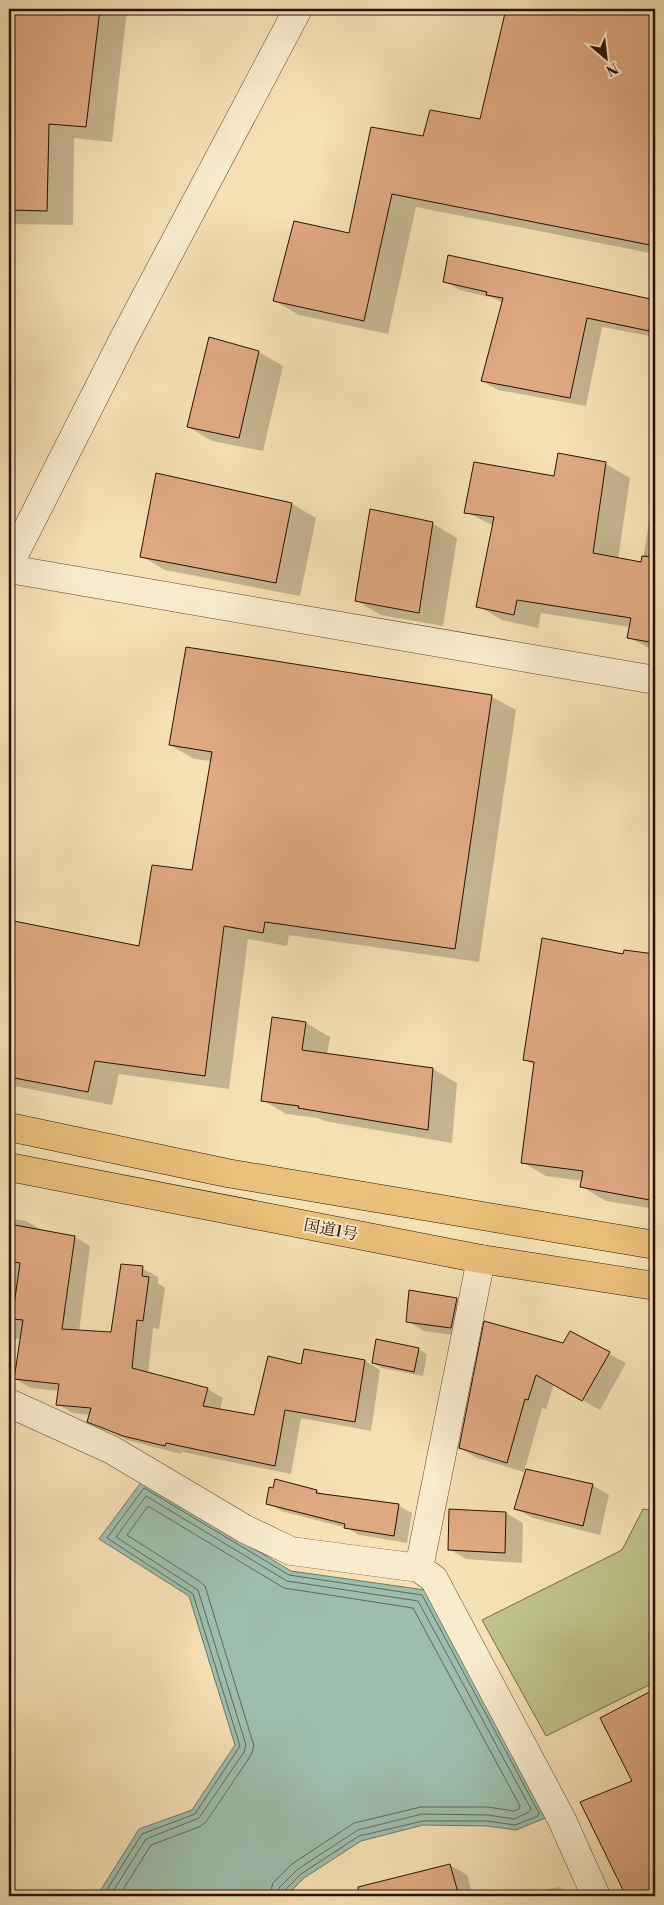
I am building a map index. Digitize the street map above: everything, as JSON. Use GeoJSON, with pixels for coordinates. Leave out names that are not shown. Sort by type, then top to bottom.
{"type":"FeatureCollection","features":[{"type":"Feature","properties":{"kind":"highway"},"geometry":{"type":"LineString","coordinates":[[9,1127],[227,1173],[655,1245]]}},
{"type":"Feature","properties":{"kind":"highway","name":"国道1号"},"geometry":{"type":"LineString","coordinates":[[9,1167],[481,1259],[655,1286]]}},
{"type":"Feature","properties":{"kind":"street"},"geometry":{"type":"LineString","coordinates":[[9,565],[124,338],[298,9]]}},
{"type":"Feature","properties":{"kind":"street"},"geometry":{"type":"LineString","coordinates":[[9,569],[655,680]]}},
{"type":"Feature","properties":{"kind":"street"},"geometry":{"type":"LineString","coordinates":[[419,1568],[481,1259]]}},
{"type":"Feature","properties":{"kind":"street"},"geometry":{"type":"LineString","coordinates":[[9,1404],[112,1450],[245,1529],[291,1551],[419,1568],[434,1579],[562,1820],[596,1896]]}},
{"type":"Feature","properties":{"kind":"green space"},"geometry":{"type":"Polygon","coordinates":[[[643,1509],[655,1511],[655,1682],[546,1736],[482,1620],[622,1550],[643,1509]]]}},
{"type":"Feature","properties":{"kind":"water"},"geometry":{"type":"Polygon","coordinates":[[[142,1481],[291,1571],[425,1590],[548,1817],[516,1830],[487,1826],[423,1825],[361,1841],[304,1878],[286,1896],[97,1896],[139,1829],[192,1810],[235,1745],[189,1596],[99,1539],[142,1481]]]}},
{"type":"Feature","properties":{"kind":"building"},"geometry":{"type":"Polygon","coordinates":[[[9,9],[100,9],[86,127],[49,124],[47,211],[9,210],[9,9]]]}},
{"type":"Feature","properties":{"kind":"building"},"geometry":{"type":"Polygon","coordinates":[[[506,9],[655,9],[655,246],[392,194],[364,321],[273,301],[294,221],[349,233],[371,127],[423,136],[430,110],[480,119],[506,9]]]}},
{"type":"Feature","properties":{"kind":"building"},"geometry":{"type":"Polygon","coordinates":[[[448,255],[655,300],[649,331],[587,318],[570,398],[481,381],[503,298],[486,295],[487,292],[443,282],[448,255]]]}},
{"type":"Feature","properties":{"kind":"building"},"geometry":{"type":"Polygon","coordinates":[[[209,337],[259,351],[239,438],[187,427],[209,337]]]}},
{"type":"Feature","properties":{"kind":"building"},"geometry":{"type":"Polygon","coordinates":[[[558,453],[606,462],[593,553],[641,562],[642,556],[655,557],[655,643],[627,638],[631,618],[517,600],[514,615],[476,607],[494,517],[464,513],[474,462],[554,476],[558,453]]]}},
{"type":"Feature","properties":{"kind":"building"},"geometry":{"type":"Polygon","coordinates":[[[156,473],[292,503],[276,583],[140,557],[156,473]]]}},
{"type":"Feature","properties":{"kind":"building"},"geometry":{"type":"Polygon","coordinates":[[[370,509],[433,522],[419,613],[355,601],[370,509]]]}},
{"type":"Feature","properties":{"kind":"building"},"geometry":{"type":"Polygon","coordinates":[[[186,647],[492,695],[455,949],[265,922],[263,933],[224,926],[205,1076],[95,1061],[88,1092],[9,1077],[9,920],[139,946],[152,865],[192,870],[212,752],[169,745],[186,647]]]}},
{"type":"Feature","properties":{"kind":"building"},"geometry":{"type":"Polygon","coordinates":[[[542,938],[623,954],[624,950],[655,954],[655,1201],[580,1187],[583,1171],[521,1163],[534,1062],[523,1060],[542,938]]]}},
{"type":"Feature","properties":{"kind":"building"},"geometry":{"type":"Polygon","coordinates":[[[272,1017],[306,1022],[302,1050],[433,1068],[428,1130],[298,1108],[299,1106],[261,1101],[272,1017]]]}},
{"type":"Feature","properties":{"kind":"building"},"geometry":{"type":"Polygon","coordinates":[[[9,1224],[75,1236],[62,1329],[111,1332],[121,1264],[143,1266],[142,1276],[149,1277],[143,1321],[137,1320],[132,1368],[208,1388],[203,1406],[254,1415],[268,1356],[301,1364],[304,1349],[365,1360],[355,1422],[285,1410],[275,1466],[166,1443],[165,1446],[123,1436],[87,1422],[91,1408],[56,1405],[59,1384],[14,1379],[23,1320],[12,1319],[20,1263],[9,1261],[9,1224]]]}},
{"type":"Feature","properties":{"kind":"building"},"geometry":{"type":"Polygon","coordinates":[[[409,1290],[457,1298],[451,1328],[406,1322],[409,1290]]]}},
{"type":"Feature","properties":{"kind":"building"},"geometry":{"type":"Polygon","coordinates":[[[484,1321],[563,1343],[570,1331],[610,1352],[582,1401],[536,1375],[528,1400],[525,1399],[507,1463],[459,1448],[484,1321]]]}},
{"type":"Feature","properties":{"kind":"building"},"geometry":{"type":"Polygon","coordinates":[[[376,1339],[419,1348],[414,1372],[372,1363],[376,1339]]]}},
{"type":"Feature","properties":{"kind":"building"},"geometry":{"type":"Polygon","coordinates":[[[526,1469],[593,1484],[583,1526],[514,1509],[526,1469]]]}},
{"type":"Feature","properties":{"kind":"building"},"geometry":{"type":"Polygon","coordinates":[[[275,1479],[317,1490],[316,1493],[399,1504],[394,1536],[344,1528],[345,1524],[266,1504],[269,1487],[273,1488],[275,1479]]]}},
{"type":"Feature","properties":{"kind":"building"},"geometry":{"type":"Polygon","coordinates":[[[449,1509],[506,1512],[505,1553],[448,1550],[449,1509]]]}},
{"type":"Feature","properties":{"kind":"building"},"geometry":{"type":"Polygon","coordinates":[[[655,1689],[655,1896],[626,1896],[580,1802],[632,1781],[600,1718],[655,1689]]]}},
{"type":"Feature","properties":{"kind":"building"},"geometry":{"type":"Polygon","coordinates":[[[450,1864],[459,1896],[359,1896],[358,1887],[450,1864]]]}}]}
